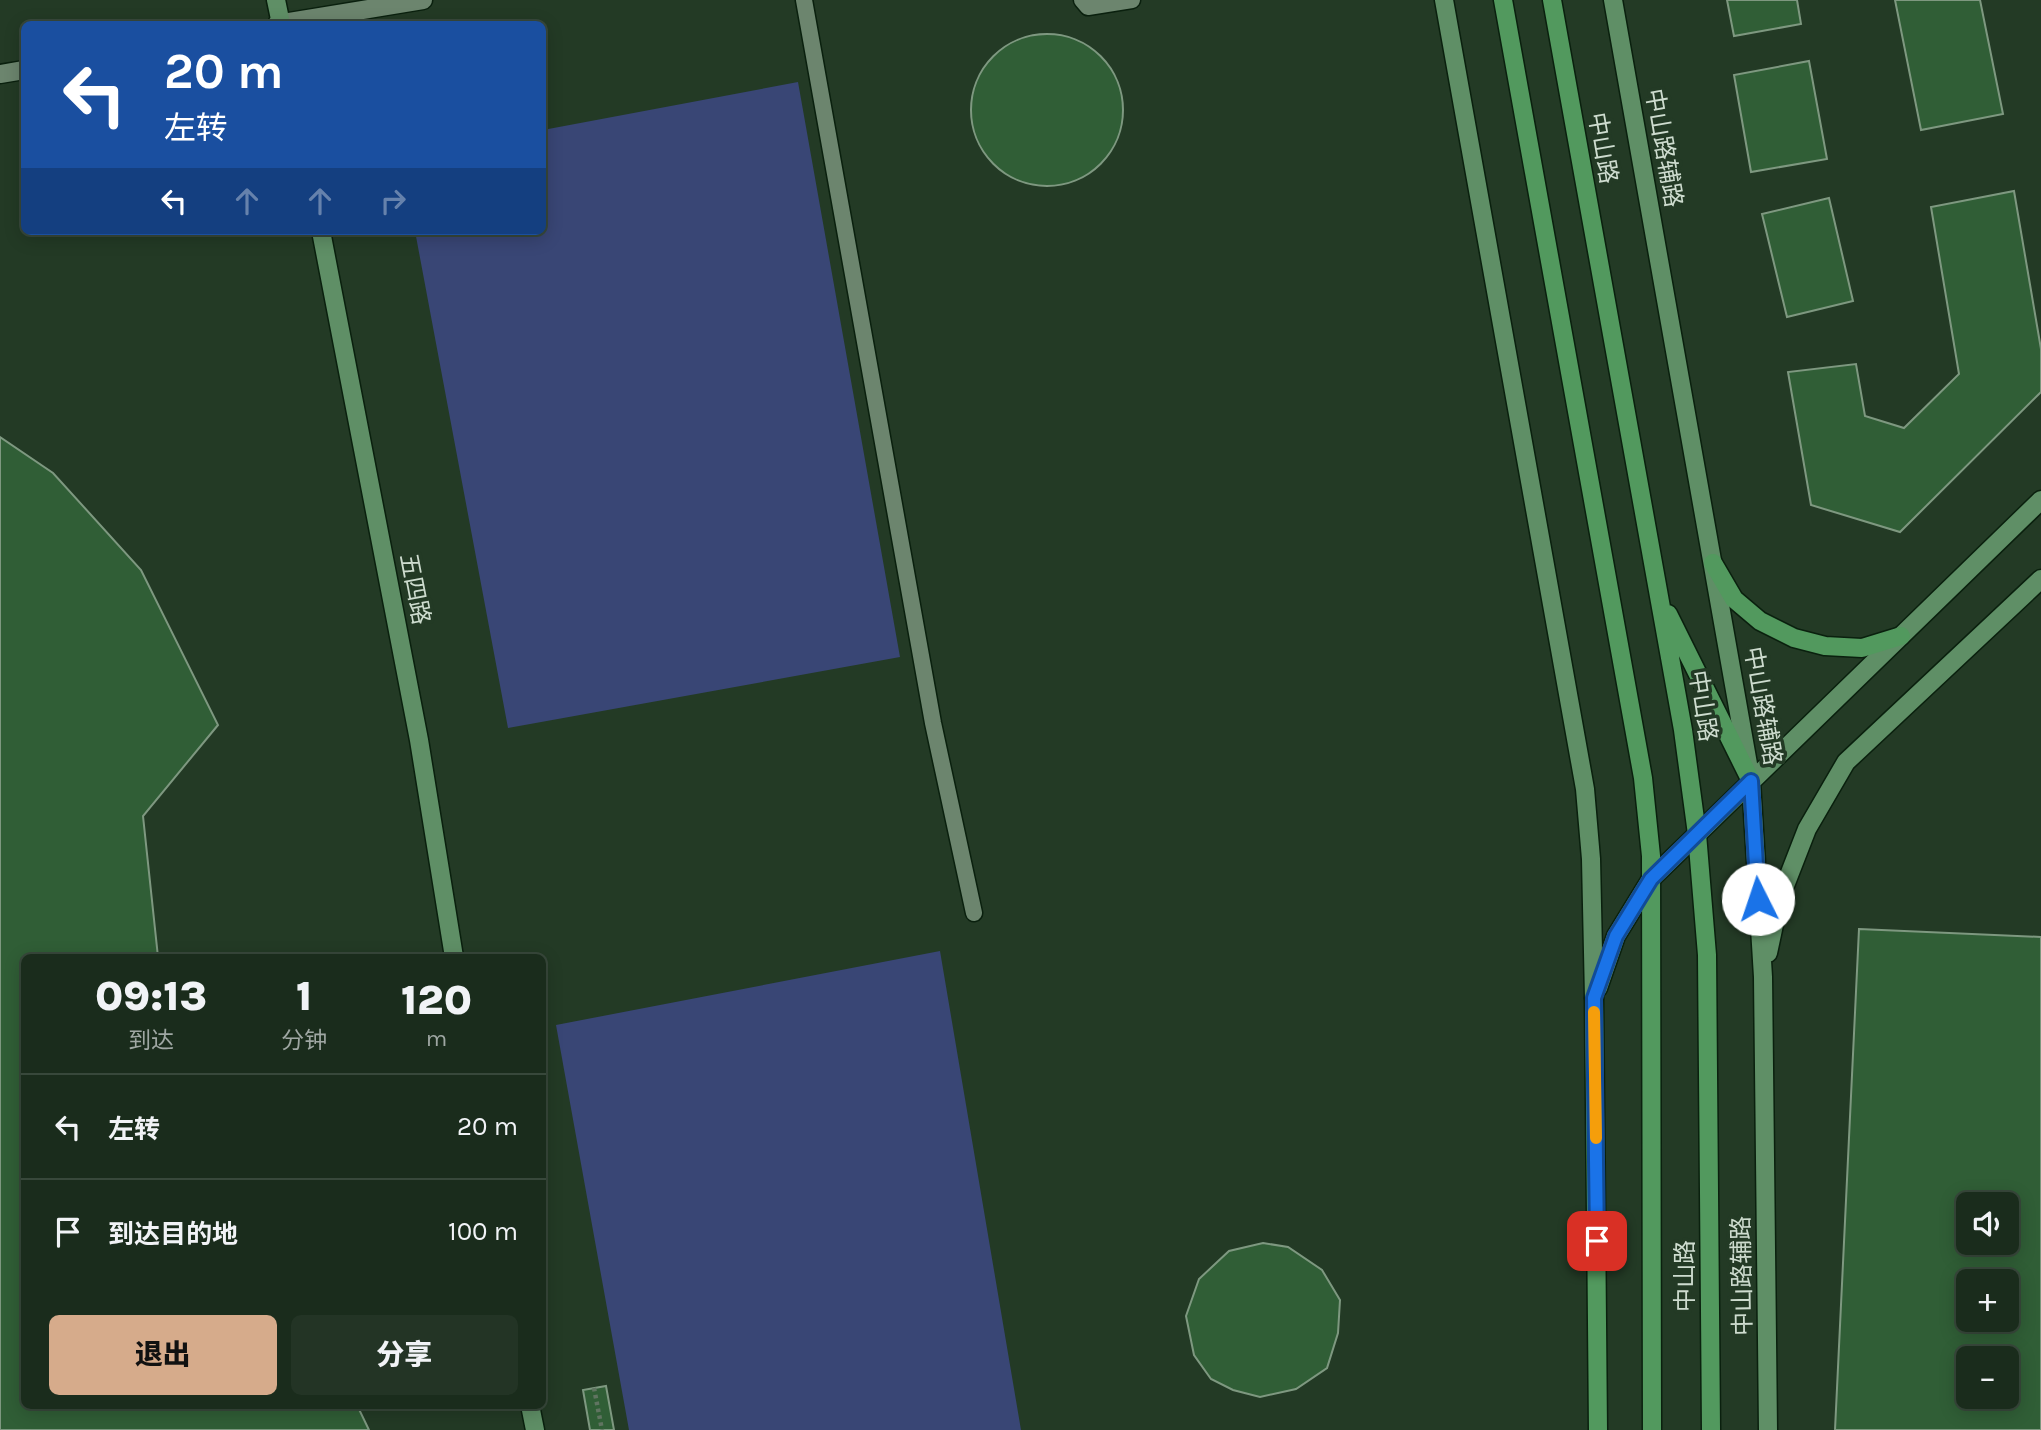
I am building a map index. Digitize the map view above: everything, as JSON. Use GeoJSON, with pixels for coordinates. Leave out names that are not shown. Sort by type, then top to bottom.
{"type":"FeatureCollection","features":[{"type":"Feature","properties":{"kind":"main road"},"geometry":{"type":"LineString","coordinates":[[276,0],[279,21]]}},
{"type":"Feature","properties":{"kind":"main road"},"geometry":{"type":"LineString","coordinates":[[1444,0],[1585,789],[1591,859],[1594,998],[1598,1430]]}},
{"type":"Feature","properties":{"kind":"main road","name":"中山路"},"geometry":{"type":"LineString","coordinates":[[1503,0],[1643,778],[1651,879],[1652,1430]]}},
{"type":"Feature","properties":{"kind":"main road","name":"中山路"},"geometry":{"type":"LineString","coordinates":[[1552,0],[1683,730],[1697,834],[1707,955],[1711,1430]]}},
{"type":"Feature","properties":{"kind":"main road","name":"中山路辅路"},"geometry":{"type":"LineString","coordinates":[[1613,0],[1751,781],[1763,977],[1768,1430]]}},
{"type":"Feature","properties":{"kind":"main road","name":"五四路"},"geometry":{"type":"LineString","coordinates":[[322,235],[419,740],[454,954]]}},
{"type":"Feature","properties":{"kind":"main road"},"geometry":{"type":"LineString","coordinates":[[1594,998],[1616,936],[1651,879],[2041,500]]}},
{"type":"Feature","properties":{"kind":"main road"},"geometry":{"type":"LineString","coordinates":[[1713,563],[1734,599],[1760,621],[1794,638],[1825,646],[1862,648],[1901,636]]}},
{"type":"Feature","properties":{"kind":"main road"},"geometry":{"type":"LineString","coordinates":[[1763,977],[1779,901],[1807,830],[1846,762],[2041,579]]}},
{"type":"Feature","properties":{"kind":"main road"},"geometry":{"type":"LineString","coordinates":[[1658,595],[1751,781]]}},
{"type":"Feature","properties":{"kind":"main road"},"geometry":{"type":"LineString","coordinates":[[531,1409],[535,1430]]}},
{"type":"Feature","properties":{"kind":"street"},"geometry":{"type":"LineString","coordinates":[[297,21],[423,0]]}},
{"type":"Feature","properties":{"kind":"street"},"geometry":{"type":"LineString","coordinates":[[0,74],[21,70]]}},
{"type":"Feature","properties":{"kind":"lane"},"geometry":{"type":"LineString","coordinates":[[804,0],[933,723],[974,913]]}},
{"type":"Feature","properties":{"kind":"lane"},"geometry":{"type":"LineString","coordinates":[[1082,0],[1088,7],[1132,0]]}},
{"type":"Feature","properties":{"kind":"path"},"geometry":{"type":"LineString","coordinates":[[594,1388],[602,1430]]}},
{"type":"Feature","properties":{"kind":"shaded area"},"geometry":{"type":"Polygon","coordinates":[[[798,82],[900,657],[508,728],[416,235],[546,235],[546,129],[798,82]]]}},
{"type":"Feature","properties":{"kind":"shaded area"},"geometry":{"type":"Polygon","coordinates":[[[940,951],[1021,1430],[629,1430],[556,1025],[940,951]]]}},
{"type":"Feature","properties":{"kind":"building"},"geometry":{"type":"Polygon","coordinates":[[[1727,0],[1797,0],[1801,24],[1734,36],[1727,0]]]}},
{"type":"Feature","properties":{"kind":"building"},"geometry":{"type":"Polygon","coordinates":[[[1895,0],[1980,0],[2003,114],[1921,130],[1895,0]]]}},
{"type":"Feature","properties":{"kind":"building"},"geometry":{"type":"Polygon","coordinates":[[[1047,34],[1076,40],[1101,56],[1117,81],[1123,110],[1117,139],[1101,164],[1076,180],[1047,186],[1018,180],[993,164],[977,139],[971,110],[977,81],[993,56],[1018,40],[1047,34]]]}},
{"type":"Feature","properties":{"kind":"building"},"geometry":{"type":"Polygon","coordinates":[[[1809,61],[1827,159],[1751,172],[1734,75],[1809,61]]]}},
{"type":"Feature","properties":{"kind":"building"},"geometry":{"type":"Polygon","coordinates":[[[2014,191],[2041,349],[2041,392],[1900,532],[1811,505],[1788,372],[1856,364],[1865,416],[1904,428],[1959,374],[1931,207],[2014,191]]]}},
{"type":"Feature","properties":{"kind":"building"},"geometry":{"type":"Polygon","coordinates":[[[1829,198],[1853,301],[1787,317],[1762,214],[1829,198]]]}},
{"type":"Feature","properties":{"kind":"building"},"geometry":{"type":"Polygon","coordinates":[[[0,437],[53,473],[141,570],[218,725],[143,816],[158,954],[21,954],[21,1409],[359,1409],[369,1430],[0,1430],[0,437]]]}},
{"type":"Feature","properties":{"kind":"building"},"geometry":{"type":"Polygon","coordinates":[[[1859,929],[2041,937],[2041,1430],[1835,1430],[1859,929]]]}},
{"type":"Feature","properties":{"kind":"building"},"geometry":{"type":"Polygon","coordinates":[[[1263,1243],[1288,1247],[1322,1270],[1340,1300],[1338,1333],[1327,1368],[1296,1389],[1260,1397],[1233,1390],[1211,1379],[1194,1355],[1186,1316],[1199,1279],[1229,1251],[1263,1243]]]}},
{"type":"Feature","properties":{"kind":"building"},"geometry":{"type":"Polygon","coordinates":[[[606,1386],[614,1430],[590,1430],[583,1390],[606,1386]]]}},
{"type":"Feature","properties":{"kind":"slow traffic"},"geometry":{"type":"LineString","coordinates":[[1594,1012],[1596,1138]]}},
{"type":"Feature","properties":{"kind":"route"},"geometry":{"type":"LineString","coordinates":[[1597,1241],[1594,998],[1616,936],[1651,879],[1751,781],[1758,899]]}}]}
